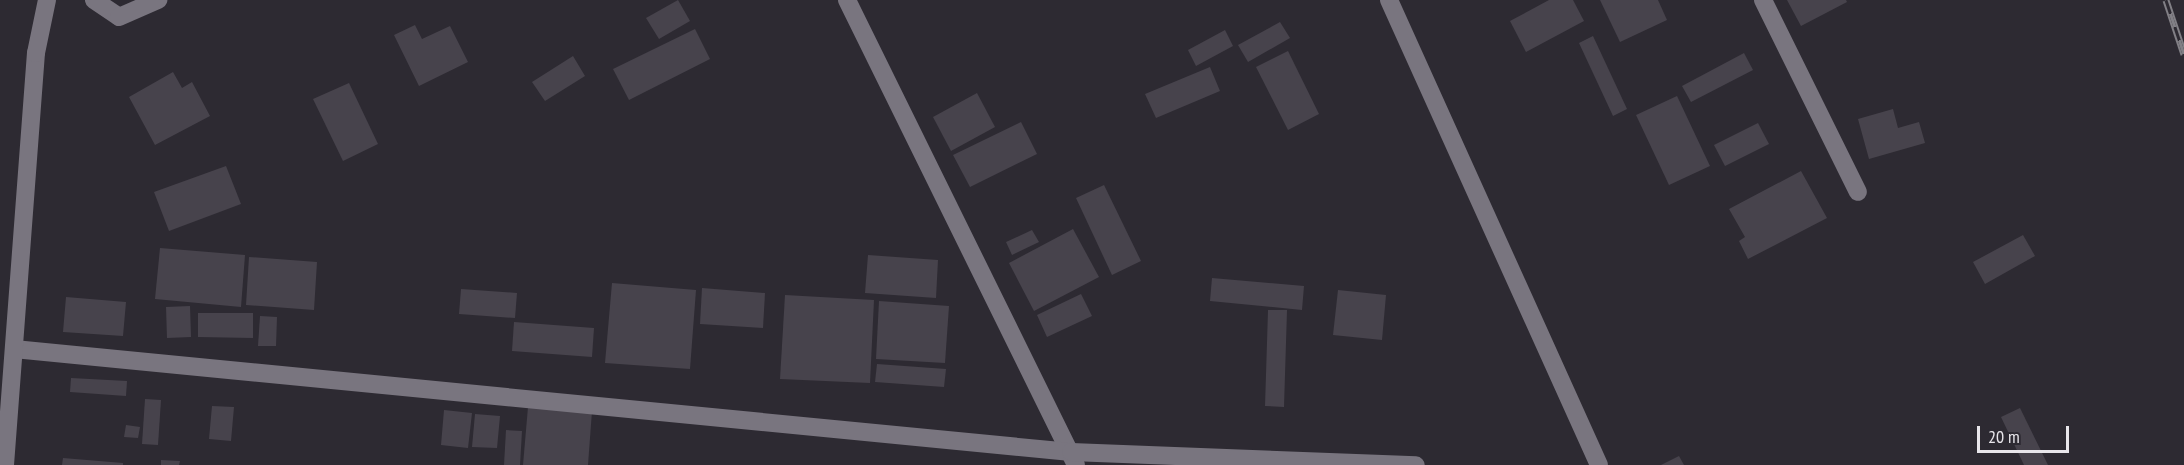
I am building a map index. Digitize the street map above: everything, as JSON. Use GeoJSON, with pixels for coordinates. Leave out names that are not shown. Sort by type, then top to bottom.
{"type":"FeatureCollection","features":[{"type":"Feature","properties":{"kind":"street"},"geometry":{"type":"LineString","coordinates":[[5,465],[36,53],[46,0]]}},
{"type":"Feature","properties":{"kind":"street"},"geometry":{"type":"LineString","coordinates":[[94,0],[119,17],[158,0]]}},
{"type":"Feature","properties":{"kind":"street"},"geometry":{"type":"LineString","coordinates":[[847,0],[1073,458]]}},
{"type":"Feature","properties":{"kind":"street"},"geometry":{"type":"LineString","coordinates":[[1389,0],[1599,465]]}},
{"type":"Feature","properties":{"kind":"street"},"geometry":{"type":"LineString","coordinates":[[1763,0],[1858,192]]}},
{"type":"Feature","properties":{"kind":"street"},"geometry":{"type":"LineString","coordinates":[[14,349],[1073,458],[1416,465]]}},
{"type":"Feature","properties":{"kind":"building"},"geometry":{"type":"Polygon","coordinates":[[[678,0],[690,21],[659,39],[646,18],[678,0]]]}},
{"type":"Feature","properties":{"kind":"building"},"geometry":{"type":"Polygon","coordinates":[[[1549,0],[1573,0],[1584,21],[1526,52],[1510,21],[1549,0]]]}},
{"type":"Feature","properties":{"kind":"building"},"geometry":{"type":"Polygon","coordinates":[[[1600,0],[1658,0],[1667,20],[1620,42],[1600,0]]]}},
{"type":"Feature","properties":{"kind":"building"},"geometry":{"type":"Polygon","coordinates":[[[1787,0],[1846,0],[1847,2],[1801,26],[1787,0]]]}},
{"type":"Feature","properties":{"kind":"building"},"geometry":{"type":"Polygon","coordinates":[[[1280,22],[1290,38],[1248,62],[1238,45],[1280,22]]]}},
{"type":"Feature","properties":{"kind":"building"},"geometry":{"type":"Polygon","coordinates":[[[415,25],[422,39],[450,26],[468,62],[419,86],[394,35],[415,25]]]}},
{"type":"Feature","properties":{"kind":"building"},"geometry":{"type":"Polygon","coordinates":[[[695,29],[710,59],[629,100],[613,69],[695,29]]]}},
{"type":"Feature","properties":{"kind":"building"},"geometry":{"type":"Polygon","coordinates":[[[1225,30],[1233,46],[1196,66],[1188,50],[1225,30]]]}},
{"type":"Feature","properties":{"kind":"building"},"geometry":{"type":"Polygon","coordinates":[[[1593,36],[1627,109],[1613,116],[1579,43],[1593,36]]]}},
{"type":"Feature","properties":{"kind":"building"},"geometry":{"type":"Polygon","coordinates":[[[1288,51],[1319,114],[1288,130],[1256,67],[1288,51]]]}},
{"type":"Feature","properties":{"kind":"building"},"geometry":{"type":"Polygon","coordinates":[[[1744,53],[1753,70],[1691,102],[1682,86],[1744,53]]]}},
{"type":"Feature","properties":{"kind":"building"},"geometry":{"type":"Polygon","coordinates":[[[573,56],[585,76],[545,101],[532,82],[573,56]]]}},
{"type":"Feature","properties":{"kind":"building"},"geometry":{"type":"Polygon","coordinates":[[[1210,67],[1220,91],[1156,118],[1145,94],[1210,67]]]}},
{"type":"Feature","properties":{"kind":"building"},"geometry":{"type":"Polygon","coordinates":[[[173,72],[182,88],[192,82],[210,116],[155,145],[129,97],[173,72]]]}},
{"type":"Feature","properties":{"kind":"building"},"geometry":{"type":"Polygon","coordinates":[[[349,83],[378,144],[343,161],[313,99],[349,83]]]}},
{"type":"Feature","properties":{"kind":"building"},"geometry":{"type":"Polygon","coordinates":[[[977,93],[995,127],[951,151],[933,117],[977,93]]]}},
{"type":"Feature","properties":{"kind":"building"},"geometry":{"type":"Polygon","coordinates":[[[1677,96],[1710,166],[1669,185],[1636,115],[1677,96]]]}},
{"type":"Feature","properties":{"kind":"building"},"geometry":{"type":"Polygon","coordinates":[[[1893,109],[1898,128],[1919,122],[1925,143],[1869,159],[1858,119],[1893,109]]]}},
{"type":"Feature","properties":{"kind":"building"},"geometry":{"type":"Polygon","coordinates":[[[1021,122],[1037,154],[970,187],[953,155],[1021,122]]]}},
{"type":"Feature","properties":{"kind":"building"},"geometry":{"type":"Polygon","coordinates":[[[1758,123],[1769,144],[1725,166],[1714,145],[1758,123]]]}},
{"type":"Feature","properties":{"kind":"building"},"geometry":{"type":"Polygon","coordinates":[[[226,166],[241,204],[169,231],[154,192],[226,166]]]}},
{"type":"Feature","properties":{"kind":"building"},"geometry":{"type":"Polygon","coordinates":[[[1801,171],[1827,218],[1748,259],[1739,241],[1745,237],[1729,209],[1801,171]]]}},
{"type":"Feature","properties":{"kind":"building"},"geometry":{"type":"Polygon","coordinates":[[[1104,185],[1141,261],[1112,275],[1076,198],[1104,185]]]}},
{"type":"Feature","properties":{"kind":"building"},"geometry":{"type":"Polygon","coordinates":[[[1073,229],[1099,277],[1034,311],[1009,263],[1073,229]]]}},
{"type":"Feature","properties":{"kind":"building"},"geometry":{"type":"Polygon","coordinates":[[[1032,230],[1039,242],[1012,255],[1006,242],[1032,230]]]}},
{"type":"Feature","properties":{"kind":"building"},"geometry":{"type":"Polygon","coordinates":[[[2023,235],[2035,256],[1985,284],[1973,262],[2023,235]]]}},
{"type":"Feature","properties":{"kind":"building"},"geometry":{"type":"Polygon","coordinates":[[[160,248],[245,255],[241,307],[155,299],[160,248]]]}},
{"type":"Feature","properties":{"kind":"building"},"geometry":{"type":"Polygon","coordinates":[[[868,255],[938,260],[936,298],[865,293],[868,255]]]}},
{"type":"Feature","properties":{"kind":"building"},"geometry":{"type":"Polygon","coordinates":[[[249,257],[317,262],[314,310],[246,305],[249,257]]]}},
{"type":"Feature","properties":{"kind":"building"},"geometry":{"type":"Polygon","coordinates":[[[1212,278],[1304,286],[1302,310],[1210,301],[1212,278]]]}},
{"type":"Feature","properties":{"kind":"building"},"geometry":{"type":"Polygon","coordinates":[[[612,283],[696,290],[690,369],[605,363],[612,283]]]}},
{"type":"Feature","properties":{"kind":"building"},"geometry":{"type":"Polygon","coordinates":[[[702,288],[765,293],[763,328],[700,324],[702,288]]]}},
{"type":"Feature","properties":{"kind":"building"},"geometry":{"type":"Polygon","coordinates":[[[461,289],[517,293],[515,318],[459,314],[461,289]]]}},
{"type":"Feature","properties":{"kind":"building"},"geometry":{"type":"Polygon","coordinates":[[[1338,290],[1386,295],[1382,340],[1333,335],[1338,290]]]}},
{"type":"Feature","properties":{"kind":"building"},"geometry":{"type":"Polygon","coordinates":[[[1081,294],[1092,316],[1047,337],[1037,315],[1081,294]]]}},
{"type":"Feature","properties":{"kind":"building"},"geometry":{"type":"Polygon","coordinates":[[[785,295],[874,300],[870,383],[780,379],[785,295]]]}},
{"type":"Feature","properties":{"kind":"building"},"geometry":{"type":"Polygon","coordinates":[[[66,297],[126,302],[123,336],[63,332],[66,297]]]}},
{"type":"Feature","properties":{"kind":"building"},"geometry":{"type":"Polygon","coordinates":[[[879,301],[949,306],[945,363],[876,359],[879,301]]]}},
{"type":"Feature","properties":{"kind":"building"},"geometry":{"type":"Polygon","coordinates":[[[190,306],[191,337],[167,338],[166,307],[190,306]]]}},
{"type":"Feature","properties":{"kind":"building"},"geometry":{"type":"Polygon","coordinates":[[[1268,310],[1287,310],[1284,407],[1265,406],[1268,310]]]}},
{"type":"Feature","properties":{"kind":"building"},"geometry":{"type":"Polygon","coordinates":[[[198,313],[253,313],[253,338],[198,337],[198,313]]]}},
{"type":"Feature","properties":{"kind":"building"},"geometry":{"type":"Polygon","coordinates":[[[260,316],[277,317],[276,346],[258,346],[260,316]]]}},
{"type":"Feature","properties":{"kind":"building"},"geometry":{"type":"Polygon","coordinates":[[[514,322],[594,328],[592,357],[512,351],[514,322]]]}},
{"type":"Feature","properties":{"kind":"building"},"geometry":{"type":"Polygon","coordinates":[[[877,364],[946,369],[944,387],[875,382],[877,364]]]}},
{"type":"Feature","properties":{"kind":"building"},"geometry":{"type":"Polygon","coordinates":[[[71,378],[127,381],[126,396],[70,392],[71,378]]]}},
{"type":"Feature","properties":{"kind":"building"},"geometry":{"type":"Polygon","coordinates":[[[145,399],[161,400],[158,445],[142,444],[145,399]]]}},
{"type":"Feature","properties":{"kind":"building"},"geometry":{"type":"Polygon","coordinates":[[[212,406],[234,407],[231,441],[209,439],[212,406]]]}},
{"type":"Feature","properties":{"kind":"building"},"geometry":{"type":"Polygon","coordinates":[[[528,407],[592,411],[588,465],[523,465],[528,407]]]}},
{"type":"Feature","properties":{"kind":"building"},"geometry":{"type":"Polygon","coordinates":[[[2020,408],[2048,465],[2024,465],[2001,417],[2020,408]]]}},
{"type":"Feature","properties":{"kind":"building"},"geometry":{"type":"Polygon","coordinates":[[[444,410],[472,413],[468,448],[441,445],[444,410]]]}},
{"type":"Feature","properties":{"kind":"building"},"geometry":{"type":"Polygon","coordinates":[[[475,414],[500,416],[497,448],[472,447],[475,414]]]}},
{"type":"Feature","properties":{"kind":"building"},"geometry":{"type":"Polygon","coordinates":[[[126,425],[140,427],[138,438],[124,437],[126,425]]]}},
{"type":"Feature","properties":{"kind":"building"},"geometry":{"type":"Polygon","coordinates":[[[506,430],[522,431],[520,465],[504,465],[506,430]]]}},
{"type":"Feature","properties":{"kind":"building"},"geometry":{"type":"Polygon","coordinates":[[[1679,456],[1684,465],[1661,465],[1679,456]]]}},
{"type":"Feature","properties":{"kind":"building"},"geometry":{"type":"Polygon","coordinates":[[[63,458],[123,463],[123,465],[62,465],[63,458]]]}},
{"type":"Feature","properties":{"kind":"building"},"geometry":{"type":"Polygon","coordinates":[[[161,460],[180,461],[179,465],[161,465],[161,460]]]}},
{"type":"Feature","properties":{"kind":"railway"},"geometry":{"type":"LineString","coordinates":[[2166,0],[2184,54]]}}]}
